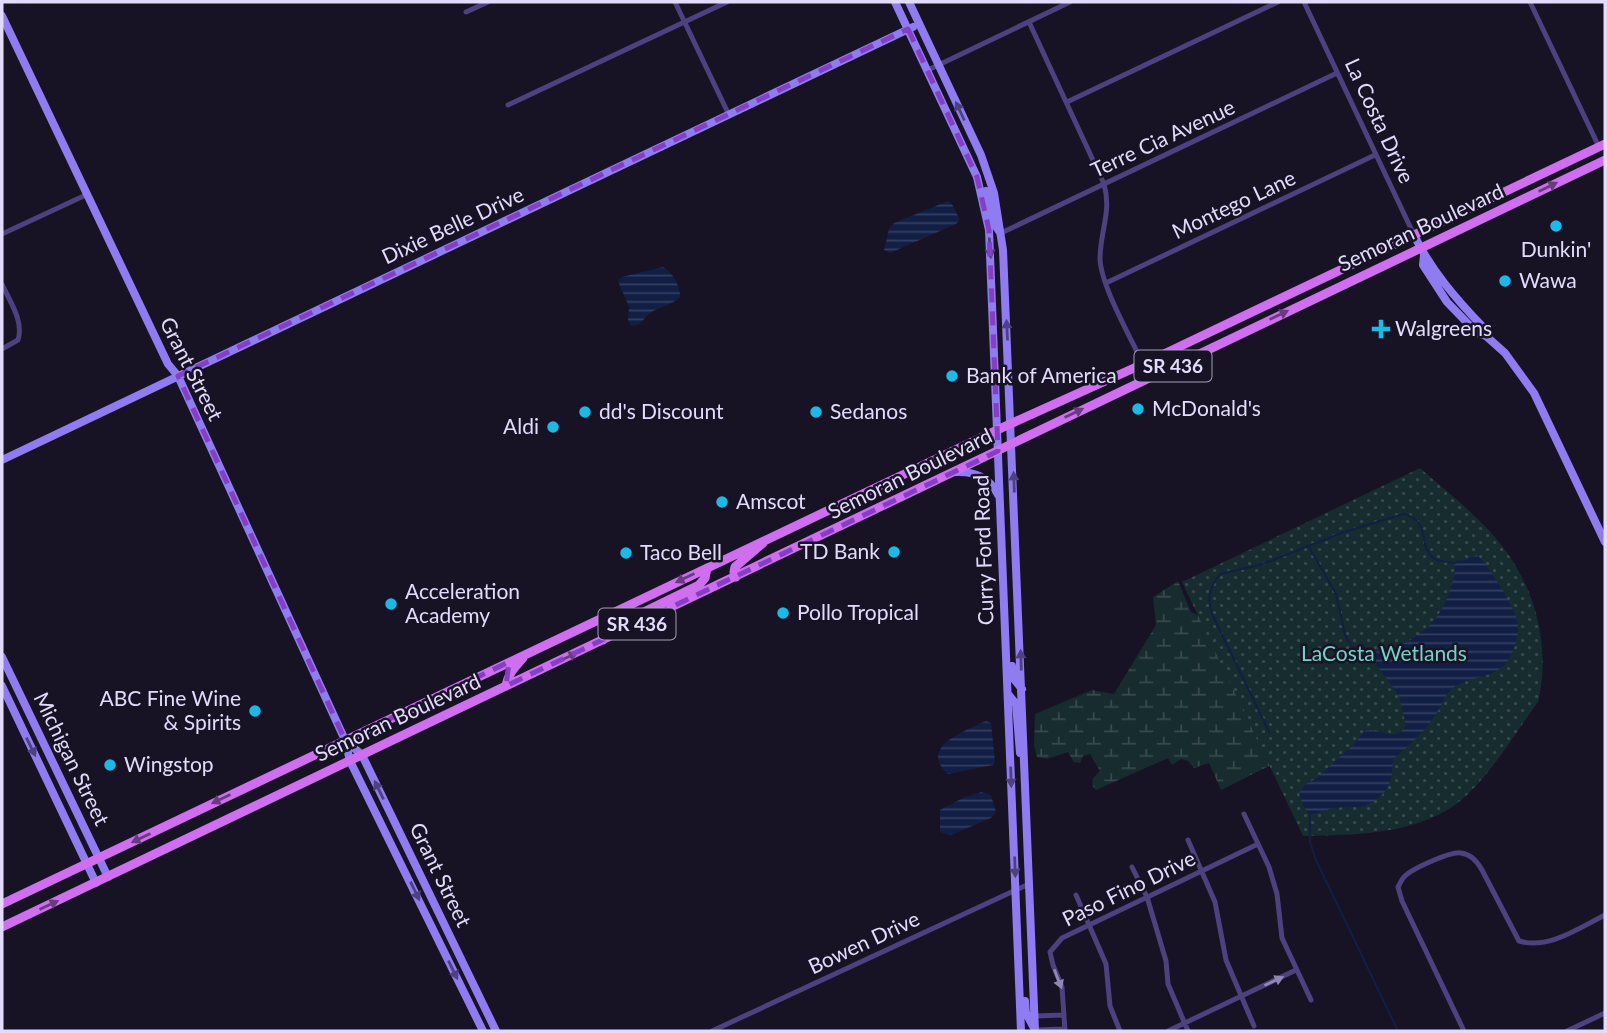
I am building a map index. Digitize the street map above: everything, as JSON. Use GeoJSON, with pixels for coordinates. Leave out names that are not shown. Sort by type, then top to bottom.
{"type":"FeatureCollection","features":[{"type":"Feature","properties":{"kind":"main road","name":"Semoran Boulevard"},"geometry":{"type":"LineString","coordinates":[[2,904],[997,430],[1143,364],[1602,146]]}},
{"type":"Feature","properties":{"kind":"main road","name":"Semoran Boulevard"},"geometry":{"type":"LineString","coordinates":[[2,927],[1012,443],[1422,252],[1605,160]]}},
{"type":"Feature","properties":{"kind":"main road"},"geometry":{"type":"LineString","coordinates":[[736,577],[736,567],[767,539]]}},
{"type":"Feature","properties":{"kind":"main road"},"geometry":{"type":"LineString","coordinates":[[603,640],[611,628],[699,585],[705,578],[706,568]]}},
{"type":"Feature","properties":{"kind":"main road"},"geometry":{"type":"LineString","coordinates":[[506,686],[513,668],[530,652]]}},
{"type":"Feature","properties":{"kind":"street"},"geometry":{"type":"LineString","coordinates":[[466,12],[488,2]]}},
{"type":"Feature","properties":{"kind":"street"},"geometry":{"type":"LineString","coordinates":[[675,2],[729,115]]}},
{"type":"Feature","properties":{"kind":"street"},"geometry":{"type":"LineString","coordinates":[[508,105],[727,2]]}},
{"type":"Feature","properties":{"kind":"street","name":"Curry Ford Road"},"geometry":{"type":"LineString","coordinates":[[895,2],[977,177],[989,230],[1021,1031]]}},
{"type":"Feature","properties":{"kind":"street","name":"Curry Ford Road"},"geometry":{"type":"LineString","coordinates":[[909,2],[981,155],[994,193],[1001,233],[1012,423],[1035,1031]]}},
{"type":"Feature","properties":{"kind":"street"},"geometry":{"type":"LineString","coordinates":[[928,70],[1070,2]]}},
{"type":"Feature","properties":{"kind":"street"},"geometry":{"type":"LineString","coordinates":[[1067,102],[1279,2]]}},
{"type":"Feature","properties":{"kind":"street","name":"La Costa Drive"},"geometry":{"type":"LineString","coordinates":[[1304,2],[1422,252],[1444,283],[1483,327],[1486,336]]}},
{"type":"Feature","properties":{"kind":"street"},"geometry":{"type":"LineString","coordinates":[[1530,2],[1602,146]]}},
{"type":"Feature","properties":{"kind":"street","name":"Grant Street"},"geometry":{"type":"LineString","coordinates":[[2,16],[168,364],[178,376],[345,740],[350,761],[482,1030]]}},
{"type":"Feature","properties":{"kind":"street"},"geometry":{"type":"LineString","coordinates":[[1029,22],[1104,184],[1108,207],[1100,262],[1106,283],[1143,364]]}},
{"type":"Feature","properties":{"kind":"street","name":"Dixie Belle Drive"},"geometry":{"type":"LineString","coordinates":[[2,460],[919,24]]}},
{"type":"Feature","properties":{"kind":"street","name":"Terre Cia Avenue"},"geometry":{"type":"LineString","coordinates":[[1001,233],[1338,73]]}},
{"type":"Feature","properties":{"kind":"street","name":"Montego Lane"},"geometry":{"type":"LineString","coordinates":[[1106,283],[1375,155]]}},
{"type":"Feature","properties":{"kind":"street"},"geometry":{"type":"LineString","coordinates":[[977,177],[985,188],[996,229],[1001,233]]}},
{"type":"Feature","properties":{"kind":"street"},"geometry":{"type":"LineString","coordinates":[[2,234],[88,194]]}},
{"type":"Feature","properties":{"kind":"street","name":"La Costa Drive"},"geometry":{"type":"LineString","coordinates":[[1422,252],[1423,265],[1447,302],[1477,333],[1486,336],[1505,354],[1534,393],[1605,542]]}},
{"type":"Feature","properties":{"kind":"street"},"geometry":{"type":"LineString","coordinates":[[2,285],[21,331],[18,340],[2,349]]}},
{"type":"Feature","properties":{"kind":"street"},"geometry":{"type":"LineString","coordinates":[[1447,302],[1462,305]]}},
{"type":"Feature","properties":{"kind":"street"},"geometry":{"type":"LineString","coordinates":[[955,472],[977,474],[984,478],[996,490],[1000,501]]}},
{"type":"Feature","properties":{"kind":"street"},"geometry":{"type":"LineString","coordinates":[[1004,601],[1009,614],[1013,678],[1022,689]]}},
{"type":"Feature","properties":{"kind":"street","name":"Michigan Street"},"geometry":{"type":"LineString","coordinates":[[2,657],[108,877]]}},
{"type":"Feature","properties":{"kind":"street","name":"Michigan Street"},"geometry":{"type":"LineString","coordinates":[[2,685],[96,883]]}},
{"type":"Feature","properties":{"kind":"street"},"geometry":{"type":"LineString","coordinates":[[1008,694],[1016,704],[1019,751],[1025,773]]}},
{"type":"Feature","properties":{"kind":"street","name":"Grant Street"},"geometry":{"type":"LineString","coordinates":[[345,740],[362,755],[494,1027]]}},
{"type":"Feature","properties":{"kind":"street"},"geometry":{"type":"LineString","coordinates":[[1244,814],[1275,884],[1282,938],[1311,1000]]}},
{"type":"Feature","properties":{"kind":"street"},"geometry":{"type":"LineString","coordinates":[[1188,840],[1215,902],[1226,960],[1254,1026]]}},
{"type":"Feature","properties":{"kind":"street","name":"Paso Fino Drive"},"geometry":{"type":"LineString","coordinates":[[1064,1030],[1062,988],[1050,953],[1062,938],[1258,844]]}},
{"type":"Feature","properties":{"kind":"street"},"geometry":{"type":"LineString","coordinates":[[1464,1031],[1406,911],[1398,887],[1404,877],[1415,869],[1458,852],[1477,861],[1519,941],[1531,945],[1549,942],[1605,915]]}},
{"type":"Feature","properties":{"kind":"street"},"geometry":{"type":"LineString","coordinates":[[405,872],[417,866]]}},
{"type":"Feature","properties":{"kind":"street"},"geometry":{"type":"LineString","coordinates":[[1132,867],[1147,897],[1166,961],[1168,984],[1188,1031]]}},
{"type":"Feature","properties":{"kind":"street","name":"Bowen Drive"},"geometry":{"type":"LineString","coordinates":[[712,1031],[1030,884]]}},
{"type":"Feature","properties":{"kind":"street"},"geometry":{"type":"LineString","coordinates":[[1076,895],[1106,964],[1110,1006],[1120,1031]]}},
{"type":"Feature","properties":{"kind":"street"},"geometry":{"type":"LineString","coordinates":[[441,945],[452,939]]}},
{"type":"Feature","properties":{"kind":"street"},"geometry":{"type":"LineString","coordinates":[[1018,953],[1026,1013],[1035,1031],[1064,1030]]}},
{"type":"Feature","properties":{"kind":"street"},"geometry":{"type":"LineString","coordinates":[[1168,1031],[1296,970]]}},
{"type":"Feature","properties":{"kind":"street"},"geometry":{"type":"LineString","coordinates":[[1567,1031],[1605,1013]]}},
{"type":"Feature","properties":{"kind":"street"},"geometry":{"type":"LineString","coordinates":[[1035,1016],[1063,1015]]}},
{"type":"Feature","properties":{"kind":"street"},"geometry":{"type":"LineString","coordinates":[[482,1030],[494,1027]]}},
{"type":"Feature","properties":{"kind":"highlighted area"},"geometry":{"type":"Polygon","coordinates":[[[908,29],[977,177],[989,230],[998,451],[506,686],[509,662],[345,740],[178,376],[908,29]]]}},
{"type":"Feature","properties":{"kind":"green space","name":"LaCosta Wetlands"},"geometry":{"type":"Polygon","coordinates":[[[1420,468],[1493,535],[1524,581],[1538,620],[1541,640],[1542,682],[1538,702],[1489,771],[1470,792],[1434,817],[1391,830],[1303,836],[1182,582],[1420,468]]]}},
{"type":"Feature","properties":{"kind":"green space"},"geometry":{"type":"Polygon","coordinates":[[[1178,581],[1191,612],[1205,618],[1275,763],[1221,790],[1209,763],[1194,768],[1188,761],[1181,759],[1172,765],[1168,758],[1096,790],[1092,785],[1093,778],[1100,771],[1090,754],[1083,756],[1080,763],[1074,762],[1068,752],[1047,759],[1037,757],[1034,745],[1035,714],[1092,690],[1114,694],[1156,625],[1153,597],[1178,581]]]}},
{"type":"Feature","properties":{"kind":"water"},"geometry":{"type":"Polygon","coordinates":[[[948,201],[960,220],[956,224],[890,253],[884,250],[889,229],[894,223],[948,201]]]}},
{"type":"Feature","properties":{"kind":"water"},"geometry":{"type":"Polygon","coordinates":[[[663,267],[675,280],[680,297],[653,311],[640,324],[631,326],[628,320],[629,307],[618,281],[622,277],[663,267]]]}},
{"type":"Feature","properties":{"kind":"water"},"geometry":{"type":"Polygon","coordinates":[[[1477,555],[1499,585],[1517,619],[1517,638],[1509,659],[1495,672],[1460,684],[1445,696],[1425,729],[1393,759],[1390,782],[1378,799],[1363,806],[1338,807],[1309,814],[1299,793],[1306,784],[1317,778],[1365,731],[1396,734],[1406,726],[1399,696],[1373,660],[1377,651],[1403,644],[1433,622],[1446,599],[1457,560],[1463,561],[1477,555]]]}},
{"type":"Feature","properties":{"kind":"water"},"geometry":{"type":"Polygon","coordinates":[[[986,721],[991,723],[995,762],[993,765],[948,774],[940,764],[938,756],[941,748],[957,735],[986,721]]]}},
{"type":"Feature","properties":{"kind":"water"},"geometry":{"type":"Polygon","coordinates":[[[981,792],[991,795],[996,812],[991,818],[951,835],[940,832],[940,810],[981,792]]]}},
{"type":"Feature","properties":{"kind":"waterway"},"geometry":{"type":"LineString","coordinates":[[1269,732],[1212,614],[1210,593],[1220,574],[1260,565],[1344,532],[1404,514],[1418,522],[1426,547],[1433,558],[1455,563]]}},
{"type":"Feature","properties":{"kind":"waterway"},"geometry":{"type":"LineString","coordinates":[[1309,547],[1336,594],[1345,635],[1352,647],[1365,648],[1376,654]]}},
{"type":"Feature","properties":{"kind":"waterway"},"geometry":{"type":"LineString","coordinates":[[1310,812],[1310,842],[1316,860],[1398,1031]]}},
{"type":"Feature","properties":{"kind":"place","name":"Dunkin'"},"geometry":{"type":"Point","coordinates":[1556,226]}},
{"type":"Feature","properties":{"kind":"place","name":"Wawa"},"geometry":{"type":"Point","coordinates":[1505,281]}},
{"type":"Feature","properties":{"kind":"place","name":"Walgreens"},"geometry":{"type":"Point","coordinates":[1381,329]}},
{"type":"Feature","properties":{"kind":"place","name":"Bank of America"},"geometry":{"type":"Point","coordinates":[952,376]}},
{"type":"Feature","properties":{"kind":"place","name":"McDonald's"},"geometry":{"type":"Point","coordinates":[1138,409]}},
{"type":"Feature","properties":{"kind":"place","name":"dd's Discount"},"geometry":{"type":"Point","coordinates":[585,412]}},
{"type":"Feature","properties":{"kind":"place","name":"Sedanos"},"geometry":{"type":"Point","coordinates":[816,412]}},
{"type":"Feature","properties":{"kind":"place","name":"Aldi"},"geometry":{"type":"Point","coordinates":[553,427]}},
{"type":"Feature","properties":{"kind":"place","name":"Amscot"},"geometry":{"type":"Point","coordinates":[722,502]}},
{"type":"Feature","properties":{"kind":"place","name":"TD Bank"},"geometry":{"type":"Point","coordinates":[894,552]}},
{"type":"Feature","properties":{"kind":"place","name":"Taco Bell"},"geometry":{"type":"Point","coordinates":[626,553]}},
{"type":"Feature","properties":{"kind":"place","name":"Acceleration Academy"},"geometry":{"type":"Point","coordinates":[391,604]}},
{"type":"Feature","properties":{"kind":"place","name":"Pollo Tropical"},"geometry":{"type":"Point","coordinates":[783,613]}},
{"type":"Feature","properties":{"kind":"place","name":"ABC Fine Wine & Spirits"},"geometry":{"type":"Point","coordinates":[255,711]}},
{"type":"Feature","properties":{"kind":"place","name":"Wingstop"},"geometry":{"type":"Point","coordinates":[110,765]}}]}
